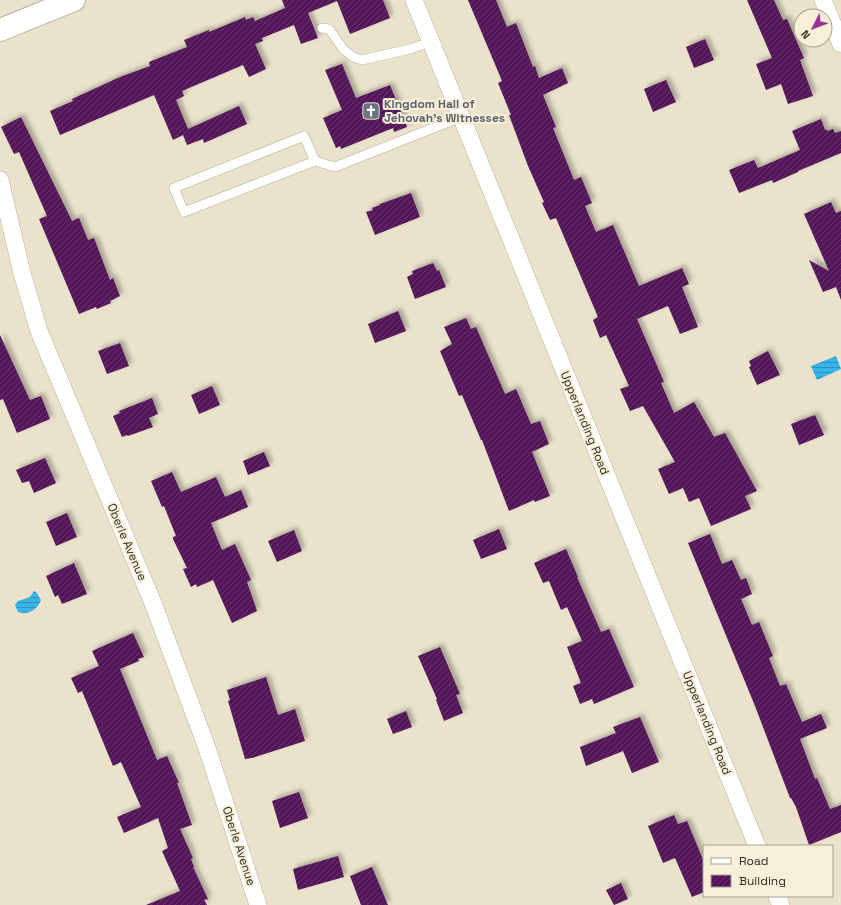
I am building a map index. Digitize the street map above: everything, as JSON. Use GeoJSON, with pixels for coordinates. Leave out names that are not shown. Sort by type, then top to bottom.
{"type":"FeatureCollection","features":[{"type":"Feature","properties":{"kind":"main road"},"geometry":{"type":"LineString","coordinates":[[0,30],[74,0]]}},
{"type":"Feature","properties":{"kind":"street","name":"Upperlanding Road"},"geometry":{"type":"LineString","coordinates":[[414,0],[757,845]]}},
{"type":"Feature","properties":{"kind":"street"},"geometry":{"type":"LineString","coordinates":[[823,0],[841,44]]}},
{"type":"Feature","properties":{"kind":"street","name":"Oberle Avenue"},"geometry":{"type":"LineString","coordinates":[[0,180],[22,273],[39,331],[153,603],[207,748],[258,905]]}},
{"type":"Feature","properties":{"kind":"lane"},"geometry":{"type":"LineString","coordinates":[[322,28],[330,29],[344,50],[352,57],[362,60],[410,49],[431,42]]}},
{"type":"Feature","properties":{"kind":"lane"},"geometry":{"type":"LineString","coordinates":[[315,161],[304,136],[174,188],[184,212],[315,161],[335,167],[461,117]]}},
{"type":"Feature","properties":{"kind":"water"},"geometry":{"type":"Polygon","coordinates":[[[836,356],[841,369],[817,380],[811,366],[836,356]]]}},
{"type":"Feature","properties":{"kind":"water"},"geometry":{"type":"Polygon","coordinates":[[[34,591],[41,600],[38,606],[29,612],[18,612],[15,605],[18,601],[30,597],[34,591]]]}},
{"type":"Feature","properties":{"kind":"building"},"geometry":{"type":"Polygon","coordinates":[[[282,0],[383,0],[390,18],[350,34],[337,1],[308,13],[318,38],[301,44],[294,25],[262,38],[263,41],[255,44],[266,69],[249,77],[243,65],[182,91],[184,96],[176,100],[188,129],[239,106],[247,124],[204,143],[203,139],[187,145],[183,135],[173,140],[154,95],[60,135],[50,111],[120,77],[150,66],[149,62],[187,47],[184,40],[209,30],[209,32],[245,17],[246,20],[253,17],[255,21],[285,8],[282,0]]]}},
{"type":"Feature","properties":{"kind":"building"},"geometry":{"type":"Polygon","coordinates":[[[468,0],[496,0],[507,27],[516,23],[533,67],[535,66],[539,78],[562,68],[568,83],[543,95],[556,127],[553,128],[574,180],[581,177],[592,203],[585,206],[596,232],[613,225],[639,286],[682,268],[689,284],[682,287],[698,327],[680,334],[668,306],[637,319],[664,382],[661,383],[674,413],[694,402],[714,437],[725,433],[757,491],[745,496],[751,509],[711,526],[699,498],[689,502],[683,488],[669,494],[658,469],[675,462],[643,406],[630,411],[620,389],[629,386],[606,335],[600,338],[593,320],[598,317],[556,218],[550,220],[542,203],[544,202],[528,166],[509,115],[511,115],[498,83],[502,81],[468,0]]]}},
{"type":"Feature","properties":{"kind":"building"},"geometry":{"type":"Polygon","coordinates":[[[747,0],[774,0],[783,20],[787,19],[793,33],[793,48],[800,48],[804,58],[800,60],[813,96],[788,104],[781,84],[766,90],[756,64],[772,58],[747,0]]]}},
{"type":"Feature","properties":{"kind":"building"},"geometry":{"type":"Polygon","coordinates":[[[705,39],[714,60],[694,68],[686,47],[705,39]]]}},
{"type":"Feature","properties":{"kind":"building","name":"Kingdom Hall of Jehovah’s Witnesses"},"geometry":{"type":"Polygon","coordinates":[[[342,64],[356,98],[390,85],[407,127],[394,132],[393,128],[341,149],[340,146],[336,148],[323,118],[342,110],[325,70],[342,64]]]}},
{"type":"Feature","properties":{"kind":"building"},"geometry":{"type":"Polygon","coordinates":[[[666,80],[676,102],[653,112],[644,89],[666,80]]]}},
{"type":"Feature","properties":{"kind":"building"},"geometry":{"type":"Polygon","coordinates":[[[21,117],[72,221],[79,218],[88,240],[94,238],[110,280],[113,278],[120,296],[110,301],[111,303],[79,314],[39,219],[47,216],[19,152],[14,154],[1,127],[21,117]]]}},
{"type":"Feature","properties":{"kind":"building"},"geometry":{"type":"Polygon","coordinates":[[[821,119],[825,130],[826,129],[827,131],[833,129],[835,133],[841,131],[841,153],[773,183],[772,180],[739,193],[729,170],[754,160],[758,168],[800,150],[792,131],[821,119]]]}},
{"type":"Feature","properties":{"kind":"building"},"geometry":{"type":"Polygon","coordinates":[[[411,193],[420,217],[375,235],[366,212],[373,210],[372,208],[380,204],[411,193]]]}},
{"type":"Feature","properties":{"kind":"building"},"geometry":{"type":"Polygon","coordinates":[[[831,202],[836,213],[841,211],[841,300],[836,287],[823,292],[809,260],[829,271],[804,214],[831,202]]]}},
{"type":"Feature","properties":{"kind":"building"},"geometry":{"type":"Polygon","coordinates":[[[433,263],[437,271],[439,270],[446,287],[415,299],[407,277],[413,274],[412,271],[433,263]]]}},
{"type":"Feature","properties":{"kind":"building"},"geometry":{"type":"Polygon","coordinates":[[[398,311],[406,331],[375,343],[368,324],[398,311]]]}},
{"type":"Feature","properties":{"kind":"building"},"geometry":{"type":"Polygon","coordinates":[[[466,318],[471,329],[476,327],[505,394],[516,389],[531,424],[540,421],[549,444],[532,452],[550,496],[535,502],[534,500],[509,511],[482,440],[462,395],[459,396],[440,351],[452,344],[444,327],[466,318]]]}},
{"type":"Feature","properties":{"kind":"building"},"geometry":{"type":"Polygon","coordinates":[[[0,335],[30,400],[41,396],[50,419],[17,433],[3,399],[0,400],[0,335]]]}},
{"type":"Feature","properties":{"kind":"building"},"geometry":{"type":"Polygon","coordinates":[[[120,343],[129,366],[107,374],[98,351],[120,343]]]}},
{"type":"Feature","properties":{"kind":"building"},"geometry":{"type":"Polygon","coordinates":[[[768,351],[780,375],[757,385],[749,367],[751,366],[749,361],[768,351]]]}},
{"type":"Feature","properties":{"kind":"building"},"geometry":{"type":"Polygon","coordinates":[[[212,386],[220,405],[199,414],[191,395],[212,386]]]}},
{"type":"Feature","properties":{"kind":"building"},"geometry":{"type":"Polygon","coordinates":[[[152,398],[158,414],[149,418],[153,427],[122,437],[113,416],[120,413],[119,411],[152,398]]]}},
{"type":"Feature","properties":{"kind":"building"},"geometry":{"type":"Polygon","coordinates":[[[815,415],[824,435],[799,445],[791,424],[815,415]]]}},
{"type":"Feature","properties":{"kind":"building"},"geometry":{"type":"Polygon","coordinates":[[[264,452],[270,466],[248,475],[243,461],[264,452]]]}},
{"type":"Feature","properties":{"kind":"building"},"geometry":{"type":"Polygon","coordinates":[[[45,458],[56,483],[34,493],[29,481],[22,483],[16,470],[45,458]]]}},
{"type":"Feature","properties":{"kind":"building"},"geometry":{"type":"Polygon","coordinates":[[[172,472],[181,492],[216,477],[225,497],[241,490],[248,507],[211,523],[222,550],[235,544],[251,580],[247,582],[257,611],[232,623],[213,580],[197,587],[196,584],[191,587],[183,569],[187,568],[173,539],[173,537],[176,536],[164,506],[162,507],[151,481],[172,472]]]}},
{"type":"Feature","properties":{"kind":"building"},"geometry":{"type":"Polygon","coordinates":[[[67,513],[77,537],[56,546],[46,522],[67,513]]]}},
{"type":"Feature","properties":{"kind":"building"},"geometry":{"type":"Polygon","coordinates":[[[499,529],[507,549],[481,559],[473,540],[499,529]]]}},
{"type":"Feature","properties":{"kind":"building"},"geometry":{"type":"Polygon","coordinates":[[[294,530],[302,551],[277,562],[268,541],[294,530]]]}},
{"type":"Feature","properties":{"kind":"building"},"geometry":{"type":"Polygon","coordinates":[[[710,534],[722,564],[732,560],[741,580],[746,578],[752,594],[741,599],[752,625],[759,622],[773,656],[769,658],[780,686],[786,684],[802,722],[821,714],[827,728],[800,739],[815,779],[817,778],[830,809],[841,805],[841,832],[809,845],[796,807],[790,798],[755,706],[688,543],[710,534]]]}},
{"type":"Feature","properties":{"kind":"building"},"geometry":{"type":"Polygon","coordinates":[[[566,549],[601,632],[609,629],[634,687],[594,704],[592,699],[580,704],[573,686],[581,683],[567,647],[582,641],[567,607],[561,610],[549,581],[543,583],[534,563],[566,549]]]}},
{"type":"Feature","properties":{"kind":"building"},"geometry":{"type":"Polygon","coordinates":[[[74,563],[87,594],[62,604],[58,595],[55,597],[46,576],[74,563]]]}},
{"type":"Feature","properties":{"kind":"building"},"geometry":{"type":"Polygon","coordinates":[[[133,633],[144,657],[138,659],[139,661],[120,669],[157,760],[167,756],[179,783],[177,783],[192,825],[180,829],[193,858],[191,859],[193,867],[208,899],[204,900],[207,905],[146,905],[180,891],[162,851],[168,848],[158,818],[124,833],[117,817],[141,807],[121,762],[113,766],[82,691],[78,693],[71,678],[99,666],[92,651],[133,633]]]}},
{"type":"Feature","properties":{"kind":"building"},"geometry":{"type":"Polygon","coordinates":[[[440,647],[460,694],[456,695],[463,713],[444,721],[436,700],[437,699],[418,656],[440,647]]]}},
{"type":"Feature","properties":{"kind":"building"},"geometry":{"type":"Polygon","coordinates":[[[266,677],[278,715],[295,709],[305,741],[245,759],[228,701],[230,700],[227,690],[266,677]]]}},
{"type":"Feature","properties":{"kind":"building"},"geometry":{"type":"Polygon","coordinates":[[[406,711],[412,727],[393,734],[387,719],[406,711]]]}},
{"type":"Feature","properties":{"kind":"building"},"geometry":{"type":"Polygon","coordinates":[[[640,717],[659,762],[632,773],[623,751],[586,766],[580,747],[616,733],[613,727],[640,717]]]}},
{"type":"Feature","properties":{"kind":"building"},"geometry":{"type":"Polygon","coordinates":[[[299,792],[308,818],[280,828],[272,801],[299,792]]]}},
{"type":"Feature","properties":{"kind":"building"},"geometry":{"type":"Polygon","coordinates":[[[674,815],[678,824],[687,821],[703,860],[703,892],[692,897],[675,858],[663,863],[648,826],[674,815]]]}},
{"type":"Feature","properties":{"kind":"building"},"geometry":{"type":"Polygon","coordinates":[[[338,856],[344,877],[298,890],[293,869],[338,856]]]}},
{"type":"Feature","properties":{"kind":"building"},"geometry":{"type":"Polygon","coordinates":[[[372,867],[388,905],[361,905],[350,876],[372,867]]]}},
{"type":"Feature","properties":{"kind":"building"},"geometry":{"type":"Polygon","coordinates":[[[621,883],[628,899],[614,905],[606,890],[621,883]]]}},
{"type":"Feature","properties":{"kind":"place","name":"Kingdom Hall of Jehovah’s Witnesses"},"geometry":{"type":"Point","coordinates":[371,111]}}]}
